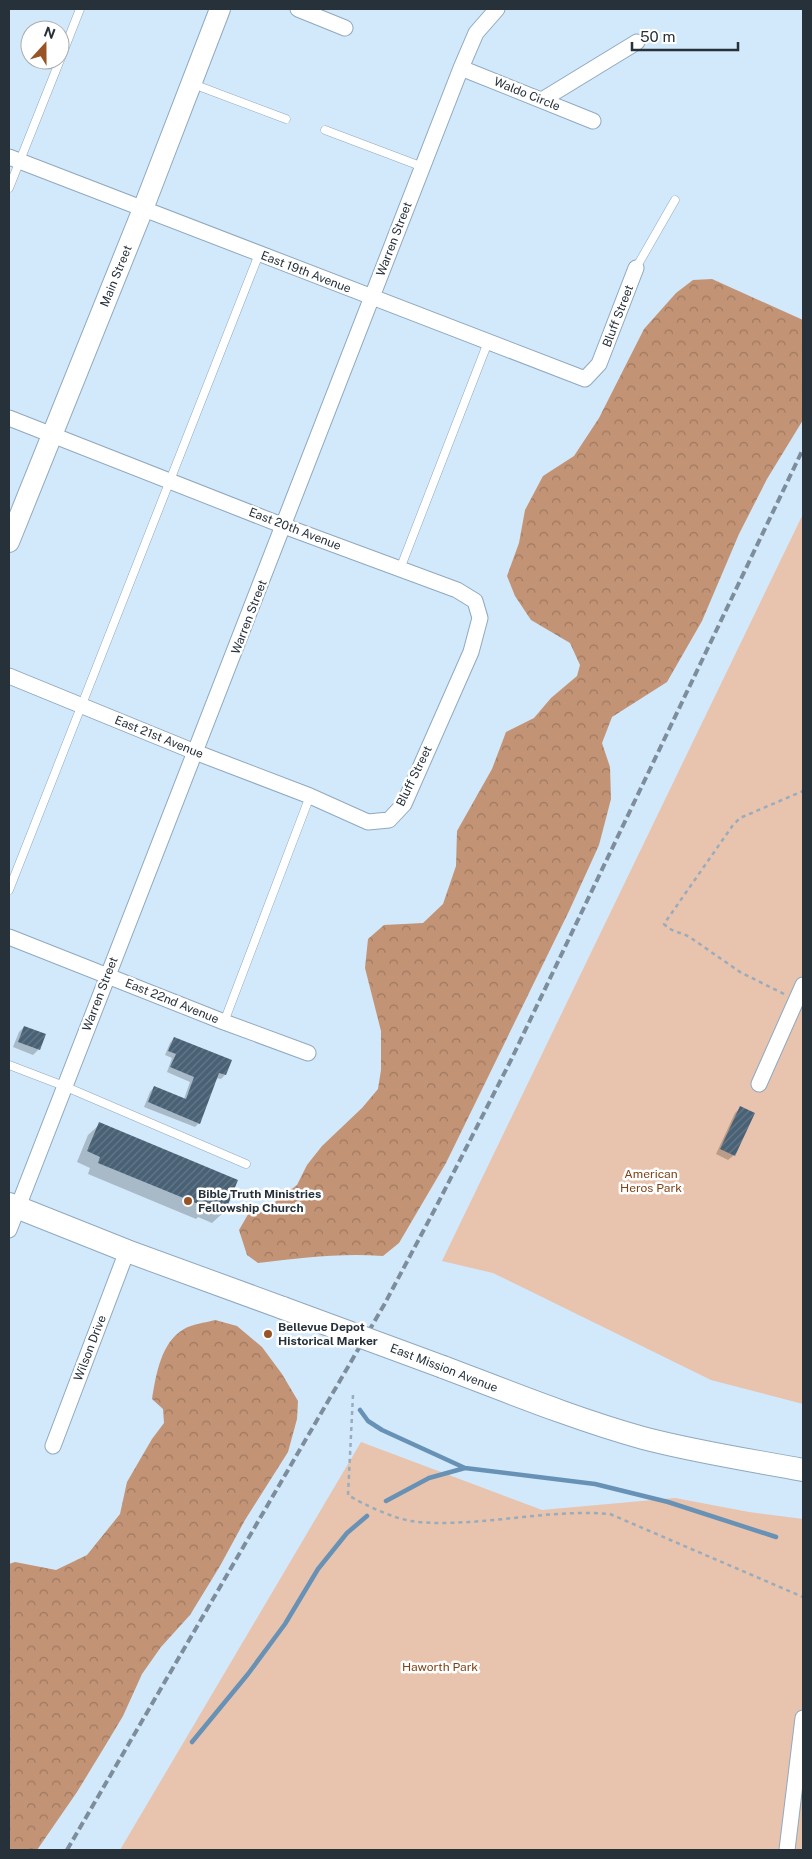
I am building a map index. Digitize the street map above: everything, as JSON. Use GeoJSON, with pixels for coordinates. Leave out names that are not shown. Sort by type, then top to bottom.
{"type":"FeatureCollection","features":[{"type":"Feature","properties":{"kind":"main road","name":"East Mission Avenue"},"geometry":{"type":"LineString","coordinates":[[13,1206],[127,1251],[545,1406],[643,1438],[691,1450],[803,1470]]}},
{"type":"Feature","properties":{"kind":"street","name":"Main Street"},"geometry":{"type":"LineString","coordinates":[[9,542],[143,209],[220,9]]}},
{"type":"Feature","properties":{"kind":"street"},"geometry":{"type":"LineString","coordinates":[[298,9],[345,28]]}},
{"type":"Feature","properties":{"kind":"street","name":"Warren Street"},"geometry":{"type":"LineString","coordinates":[[9,1230],[13,1206],[64,1086],[196,752],[461,68],[476,33],[497,9]]}},
{"type":"Feature","properties":{"kind":"street"},"geometry":{"type":"LineString","coordinates":[[542,100],[638,42]]}},
{"type":"Feature","properties":{"kind":"street","name":"Waldo Circle"},"geometry":{"type":"LineString","coordinates":[[461,68],[593,121]]}},
{"type":"Feature","properties":{"kind":"street","name":"East 19th Avenue"},"geometry":{"type":"LineString","coordinates":[[14,159],[371,298],[585,378],[600,364]]}},
{"type":"Feature","properties":{"kind":"street","name":"Bluff Street"},"geometry":{"type":"LineString","coordinates":[[600,364],[636,268]]}},
{"type":"Feature","properties":{"kind":"street","name":"East 20th Avenue"},"geometry":{"type":"LineString","coordinates":[[9,418],[284,526],[457,590],[475,601],[480,618],[474,643],[447,707]]}},
{"type":"Feature","properties":{"kind":"street","name":"East 21st Avenue"},"geometry":{"type":"LineString","coordinates":[[9,676],[310,796]]}},
{"type":"Feature","properties":{"kind":"street","name":"Bluff Street"},"geometry":{"type":"LineString","coordinates":[[310,796],[368,822],[389,820],[404,804],[447,707]]}},
{"type":"Feature","properties":{"kind":"street","name":"East 22nd Avenue"},"geometry":{"type":"LineString","coordinates":[[9,937],[308,1053]]}},
{"type":"Feature","properties":{"kind":"street"},"geometry":{"type":"LineString","coordinates":[[759,1084],[803,985]]}},
{"type":"Feature","properties":{"kind":"street","name":"Wilson Drive"},"geometry":{"type":"LineString","coordinates":[[53,1446],[127,1251]]}},
{"type":"Feature","properties":{"kind":"street"},"geometry":{"type":"LineString","coordinates":[[787,1850],[803,1718]]}},
{"type":"Feature","properties":{"kind":"lane"},"geometry":{"type":"LineString","coordinates":[[70,34],[80,9]]}},
{"type":"Feature","properties":{"kind":"lane"},"geometry":{"type":"LineString","coordinates":[[9,188],[14,159],[55,70]]}},
{"type":"Feature","properties":{"kind":"lane"},"geometry":{"type":"LineString","coordinates":[[191,84],[286,119]]}},
{"type":"Feature","properties":{"kind":"lane"},"geometry":{"type":"LineString","coordinates":[[325,130],[422,167]]}},
{"type":"Feature","properties":{"kind":"lane"},"geometry":{"type":"LineString","coordinates":[[636,268],[675,200]]}},
{"type":"Feature","properties":{"kind":"lane"},"geometry":{"type":"LineString","coordinates":[[9,890],[259,254]]}},
{"type":"Feature","properties":{"kind":"lane"},"geometry":{"type":"LineString","coordinates":[[400,569],[488,342]]}},
{"type":"Feature","properties":{"kind":"lane"},"geometry":{"type":"LineString","coordinates":[[224,1022],[310,796]]}},
{"type":"Feature","properties":{"kind":"lane"},"geometry":{"type":"LineString","coordinates":[[9,1065],[64,1086],[246,1164]]}},
{"type":"Feature","properties":{"kind":"path"},"geometry":{"type":"LineString","coordinates":[[796,1000],[740,972],[691,938],[684,934],[675,933],[664,924],[733,825],[740,818],[803,791]]}},
{"type":"Feature","properties":{"kind":"path"},"geometry":{"type":"LineString","coordinates":[[353,1395],[348,1495],[363,1504],[410,1521],[442,1523],[506,1520],[564,1513],[589,1512],[610,1514],[803,1597]]}},
{"type":"Feature","properties":{"kind":"green space"},"geometry":{"type":"Polygon","coordinates":[[[712,279],[803,320],[803,420],[767,479],[739,534],[702,621],[667,682],[612,717],[602,743],[610,767],[611,799],[599,845],[570,909],[446,1163],[399,1243],[383,1256],[335,1256],[258,1263],[247,1255],[239,1230],[250,1211],[275,1202],[297,1185],[307,1165],[322,1146],[362,1108],[378,1089],[381,1070],[381,1031],[365,968],[368,939],[384,925],[423,923],[443,904],[456,866],[457,831],[492,769],[506,732],[534,718],[551,698],[577,676],[580,665],[570,643],[531,620],[515,596],[507,576],[519,543],[525,510],[543,476],[574,456],[599,418],[644,329],[676,293],[693,280],[712,279]]]}},
{"type":"Feature","properties":{"kind":"green space","name":"American Heros Park"},"geometry":{"type":"Polygon","coordinates":[[[803,514],[803,1404],[711,1380],[493,1273],[442,1261],[803,514]]]}},
{"type":"Feature","properties":{"kind":"green space"},"geometry":{"type":"Polygon","coordinates":[[[215,1320],[237,1326],[262,1347],[282,1374],[298,1401],[297,1419],[288,1452],[245,1520],[190,1615],[161,1647],[142,1674],[123,1716],[77,1792],[37,1850],[9,1850],[9,1564],[15,1562],[56,1570],[87,1555],[120,1514],[127,1482],[152,1439],[164,1423],[163,1409],[152,1399],[158,1370],[165,1351],[176,1335],[187,1327],[215,1320]]]}},
{"type":"Feature","properties":{"kind":"green space","name":"Haworth Park"},"geometry":{"type":"Polygon","coordinates":[[[361,1442],[542,1510],[675,1498],[749,1512],[803,1519],[803,1850],[120,1850],[361,1442]]]}},
{"type":"Feature","properties":{"kind":"building"},"geometry":{"type":"Polygon","coordinates":[[[24,1026],[46,1034],[40,1050],[18,1042],[24,1026]]]}},
{"type":"Feature","properties":{"kind":"building"},"geometry":{"type":"Polygon","coordinates":[[[174,1037],[232,1060],[226,1075],[219,1073],[200,1124],[148,1102],[154,1086],[186,1099],[194,1077],[170,1067],[176,1054],[168,1051],[174,1037]]]}},
{"type":"Feature","properties":{"kind":"building"},"geometry":{"type":"Polygon","coordinates":[[[740,1106],[755,1113],[735,1156],[720,1149],[740,1106]]]}},
{"type":"Feature","properties":{"kind":"building","name":"Bible Truth Ministries Fellowship Church"},"geometry":{"type":"Polygon","coordinates":[[[99,1122],[238,1180],[225,1212],[209,1206],[208,1208],[98,1163],[100,1157],[87,1151],[99,1122]]]}},
{"type":"Feature","properties":{"kind":"waterway"},"geometry":{"type":"LineString","coordinates":[[360,1410],[368,1421],[382,1430],[465,1468],[595,1484],[668,1502],[776,1537]]}},
{"type":"Feature","properties":{"kind":"waterway"},"geometry":{"type":"LineString","coordinates":[[386,1501],[429,1478],[465,1468]]}},
{"type":"Feature","properties":{"kind":"waterway"},"geometry":{"type":"LineString","coordinates":[[192,1742],[248,1674],[285,1624],[318,1569],[347,1533],[367,1516]]}},
{"type":"Feature","properties":{"kind":"railway"},"geometry":{"type":"LineString","coordinates":[[67,1850],[384,1305],[436,1207],[511,1060],[803,449]]}},
{"type":"Feature","properties":{"kind":"place","name":"Bible Truth Ministries Fellowship Church"},"geometry":{"type":"Point","coordinates":[188,1201]}},
{"type":"Feature","properties":{"kind":"place","name":"Bellevue Depot Historical Marker"},"geometry":{"type":"Point","coordinates":[268,1334]}}]}
